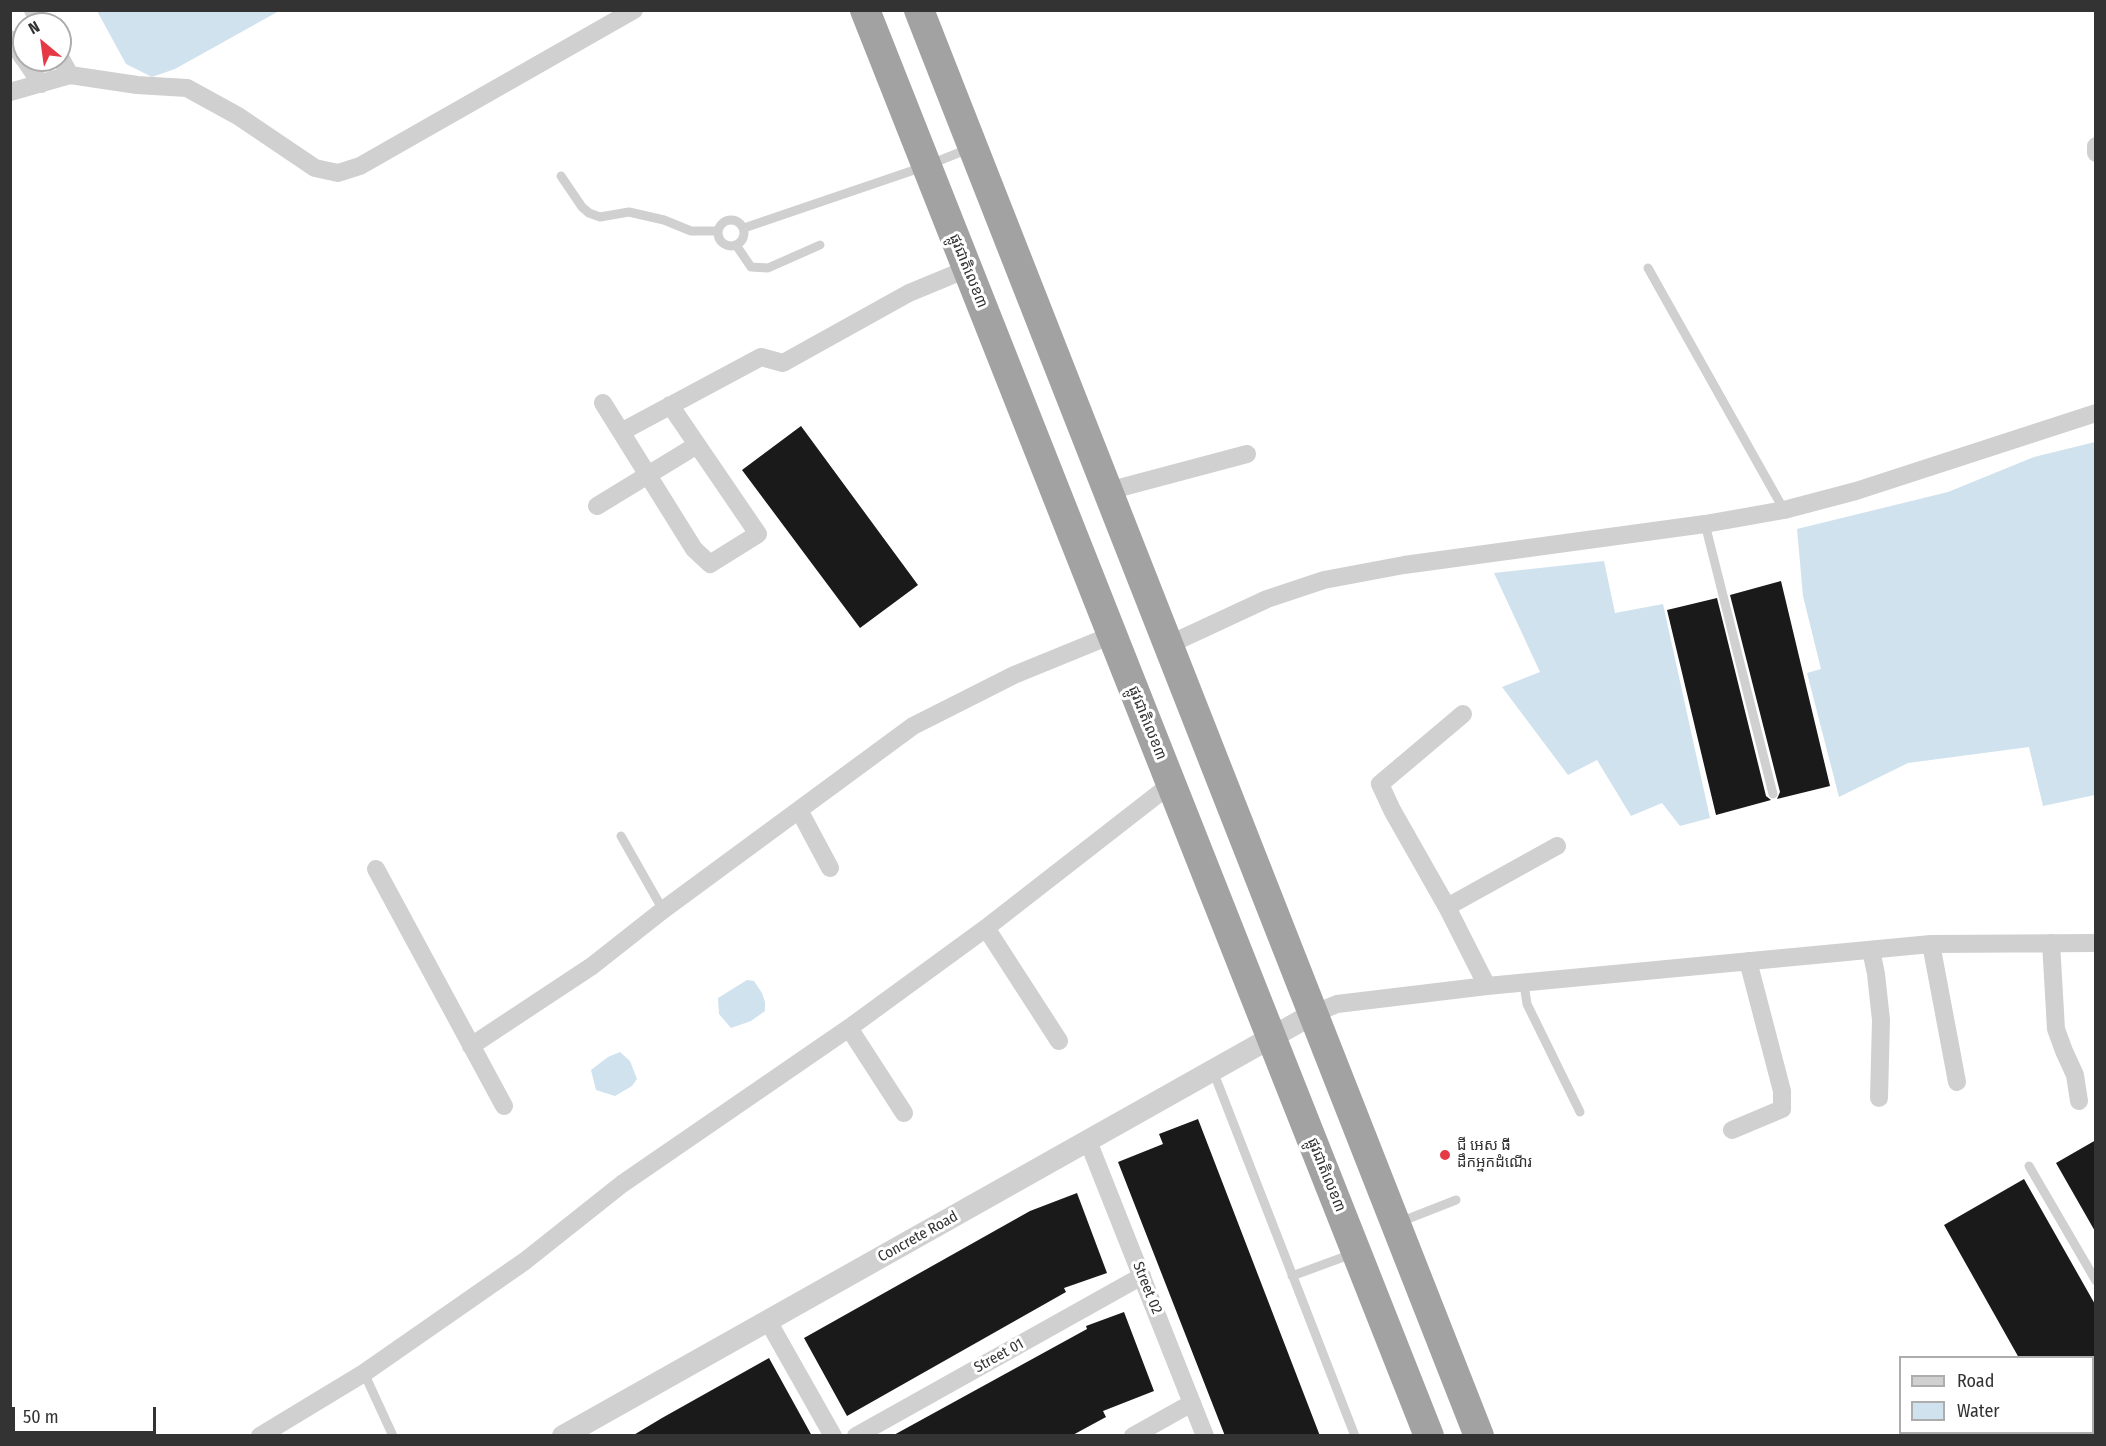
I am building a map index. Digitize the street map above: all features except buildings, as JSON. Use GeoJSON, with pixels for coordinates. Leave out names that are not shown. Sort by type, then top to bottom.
{"type":"FeatureCollection","features":[{"type":"Feature","properties":{"kind":"highway","name":"ផ្លូវជាតិលេខ៣"},"geometry":{"type":"LineString","coordinates":[[865,10],[1429,1436]]}},
{"type":"Feature","properties":{"kind":"highway"},"geometry":{"type":"LineString","coordinates":[[919,10],[1479,1436]]}},
{"type":"Feature","properties":{"kind":"street"},"geometry":{"type":"LineString","coordinates":[[10,92],[70,75],[136,85],[187,88],[238,116],[280,147],[315,168],[338,173],[360,166],[634,10]]}},
{"type":"Feature","properties":{"kind":"street"},"geometry":{"type":"LineString","coordinates":[[33,72],[41,84]]}},
{"type":"Feature","properties":{"kind":"street"},"geometry":{"type":"LineString","coordinates":[[2096,146],[2096,153]]}},
{"type":"Feature","properties":{"kind":"street"},"geometry":{"type":"LineString","coordinates":[[621,432],[760,357],[783,363],[909,293],[967,269]]}},
{"type":"Feature","properties":{"kind":"street"},"geometry":{"type":"LineString","coordinates":[[603,403],[694,549],[710,564],[758,534],[670,405]]}},
{"type":"Feature","properties":{"kind":"street"},"geometry":{"type":"LineString","coordinates":[[1168,645],[1267,598],[1324,580],[1404,565],[1704,524],[1784,510],[1856,491],[2096,413]]}},
{"type":"Feature","properties":{"kind":"street"},"geometry":{"type":"LineString","coordinates":[[597,506],[697,445]]}},
{"type":"Feature","properties":{"kind":"street"},"geometry":{"type":"LineString","coordinates":[[1108,491],[1248,454]]}},
{"type":"Feature","properties":{"kind":"street"},"geometry":{"type":"LineString","coordinates":[[471,1046],[592,966],[663,910],[913,726],[1014,675],[1112,635]]}},
{"type":"Feature","properties":{"kind":"street"},"geometry":{"type":"LineString","coordinates":[[1463,714],[1380,784],[1392,810],[1448,907],[1487,987]]}},
{"type":"Feature","properties":{"kind":"street"},"geometry":{"type":"LineString","coordinates":[[260,1436],[364,1373],[525,1261],[622,1184],[849,1028],[986,928],[1171,784]]}},
{"type":"Feature","properties":{"kind":"street"},"geometry":{"type":"LineString","coordinates":[[799,810],[830,868]]}},
{"type":"Feature","properties":{"kind":"street"},"geometry":{"type":"LineString","coordinates":[[1448,907],[1557,846]]}},
{"type":"Feature","properties":{"kind":"street"},"geometry":{"type":"LineString","coordinates":[[376,869],[504,1106]]}},
{"type":"Feature","properties":{"kind":"street"},"geometry":{"type":"LineString","coordinates":[[986,928],[1059,1041]]}},
{"type":"Feature","properties":{"kind":"street"},"geometry":{"type":"LineString","coordinates":[[2051,943],[2056,1029],[2059,1041],[2075,1075],[2079,1101]]}},
{"type":"Feature","properties":{"kind":"street"},"geometry":{"type":"LineString","coordinates":[[1313,1014],[1337,1004],[1487,987],[1930,944],[2096,943]]}},
{"type":"Feature","properties":{"kind":"street"},"geometry":{"type":"LineString","coordinates":[[1930,944],[1957,1082]]}},
{"type":"Feature","properties":{"kind":"street"},"geometry":{"type":"LineString","coordinates":[[1871,950],[1881,1020],[1879,1098]]}},
{"type":"Feature","properties":{"kind":"street"},"geometry":{"type":"LineString","coordinates":[[1732,1130],[1782,1109],[1782,1091],[1748,961]]}},
{"type":"Feature","properties":{"kind":"street","name":"Concrete Road"},"geometry":{"type":"LineString","coordinates":[[563,1436],[1313,1014]]}},
{"type":"Feature","properties":{"kind":"street"},"geometry":{"type":"LineString","coordinates":[[849,1028],[904,1113]]}},
{"type":"Feature","properties":{"kind":"street","name":"Street 02"},"geometry":{"type":"LineString","coordinates":[[1088,1141],[1205,1436]]}},
{"type":"Feature","properties":{"kind":"street","name":"Street 01"},"geometry":{"type":"LineString","coordinates":[[856,1436],[1142,1276]]}},
{"type":"Feature","properties":{"kind":"street"},"geometry":{"type":"LineString","coordinates":[[768,1321],[834,1436]]}},
{"type":"Feature","properties":{"kind":"street"},"geometry":{"type":"LineString","coordinates":[[1133,1436],[1192,1403]]}},
{"type":"Feature","properties":{"kind":"lane"},"geometry":{"type":"LineString","coordinates":[[744,228],[926,166],[972,147]]}},
{"type":"Feature","properties":{"kind":"lane"},"geometry":{"type":"LineString","coordinates":[[561,176],[582,207],[589,213],[600,217],[629,212],[664,220],[692,231],[718,231]]}},
{"type":"Feature","properties":{"kind":"lane"},"geometry":{"type":"LineString","coordinates":[[730,220],[735,220],[744,228],[743,238],[736,245],[729,246],[719,238],[720,226],[730,220]]}},
{"type":"Feature","properties":{"kind":"lane"},"geometry":{"type":"LineString","coordinates":[[736,245],[751,267],[768,268],[820,244]]}},
{"type":"Feature","properties":{"kind":"lane"},"geometry":{"type":"LineString","coordinates":[[1648,268],[1784,510]]}},
{"type":"Feature","properties":{"kind":"lane"},"geometry":{"type":"LineString","coordinates":[[1704,524],[1773,794]]}},
{"type":"Feature","properties":{"kind":"lane"},"geometry":{"type":"LineString","coordinates":[[621,836],[663,910]]}},
{"type":"Feature","properties":{"kind":"lane"},"geometry":{"type":"LineString","coordinates":[[1524,984],[1527,1004],[1580,1112]]}},
{"type":"Feature","properties":{"kind":"lane"},"geometry":{"type":"LineString","coordinates":[[1213,1070],[1355,1436]]}},
{"type":"Feature","properties":{"kind":"lane"},"geometry":{"type":"LineString","coordinates":[[2029,1166],[2096,1281]]}},
{"type":"Feature","properties":{"kind":"lane"},"geometry":{"type":"LineString","coordinates":[[1396,1224],[1456,1200]]}},
{"type":"Feature","properties":{"kind":"lane"},"geometry":{"type":"LineString","coordinates":[[1293,1276],[1357,1253]]}},
{"type":"Feature","properties":{"kind":"lane"},"geometry":{"type":"LineString","coordinates":[[364,1373],[393,1436]]}},
{"type":"Feature","properties":{"kind":"water"},"geometry":{"type":"Polygon","coordinates":[[[97,11],[279,11],[175,69],[152,77],[126,64],[97,11]]]}},
{"type":"Feature","properties":{"kind":"water"},"geometry":{"type":"Polygon","coordinates":[[[2095,442],[2095,795],[2043,806],[2029,747],[1908,763],[1839,797],[1807,673],[1821,669],[1803,596],[1797,529],[1948,492],[2034,457],[2095,442]]]}},
{"type":"Feature","properties":{"kind":"water"},"geometry":{"type":"Polygon","coordinates":[[[1604,561],[1615,613],[1663,604],[1710,818],[1680,826],[1662,803],[1631,816],[1597,760],[1568,775],[1502,687],[1540,672],[1494,573],[1604,561]]]}},
{"type":"Feature","properties":{"kind":"water"},"geometry":{"type":"Polygon","coordinates":[[[747,980],[754,981],[762,993],[765,1011],[751,1021],[731,1028],[719,1014],[718,998],[747,980]]]}},
{"type":"Feature","properties":{"kind":"water"},"geometry":{"type":"Polygon","coordinates":[[[620,1052],[630,1061],[637,1079],[632,1086],[615,1096],[596,1090],[591,1070],[608,1057],[620,1052]]]}},
{"type":"Feature","properties":{"kind":"place","name":"ជី អេស ធី ដឹកអ្នកដំណើរ"},"geometry":{"type":"Point","coordinates":[1445,1155]}}]}
